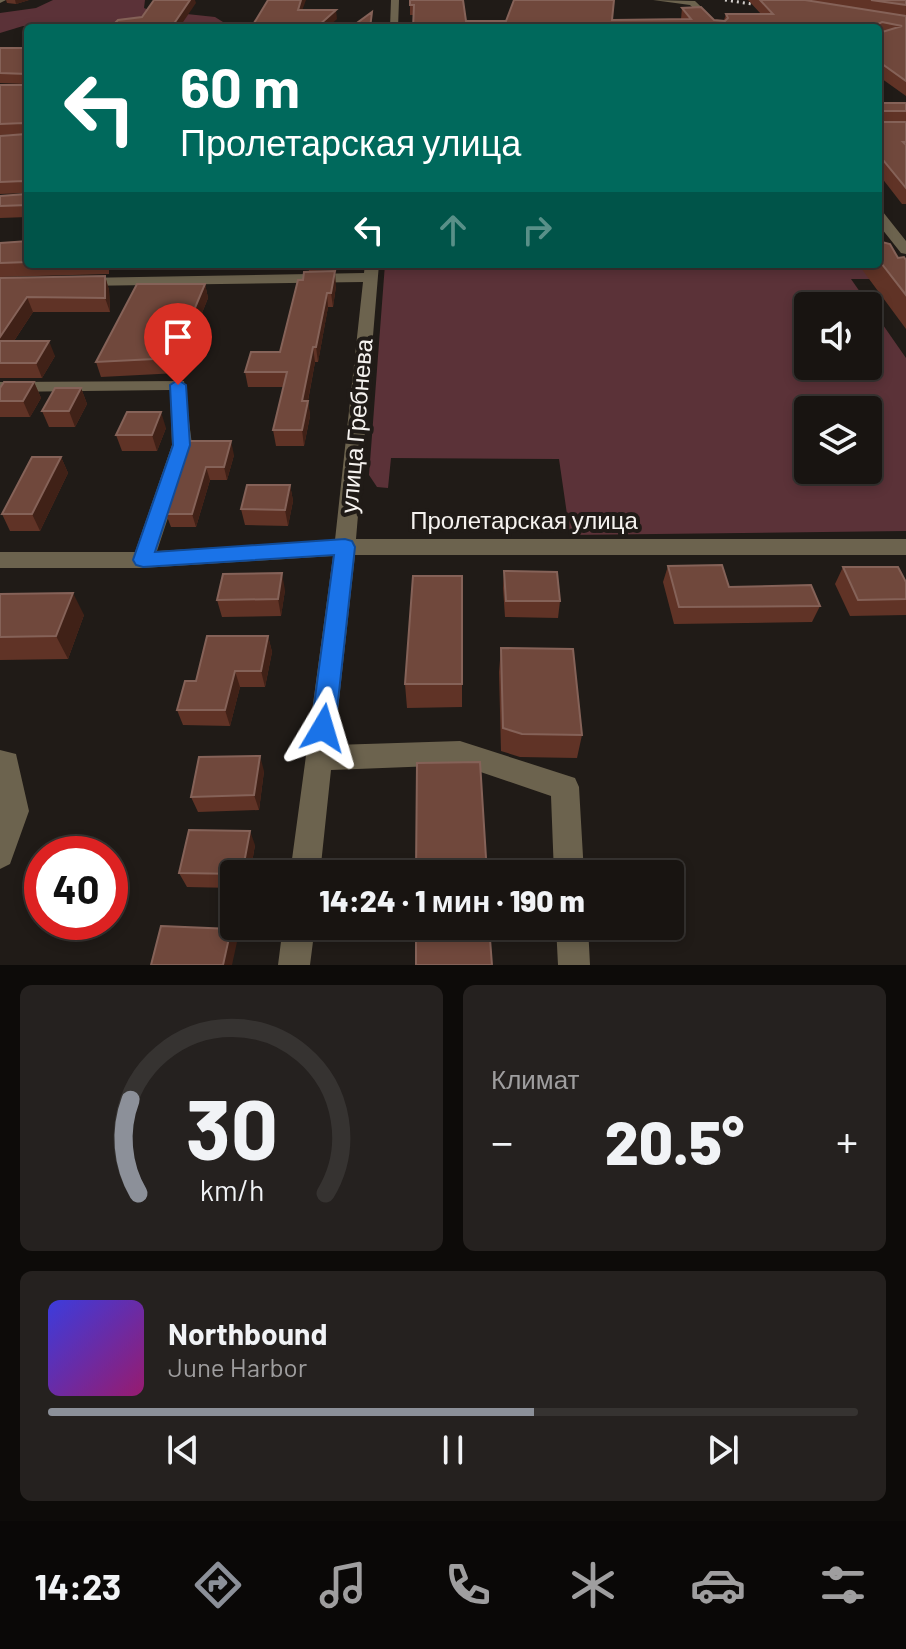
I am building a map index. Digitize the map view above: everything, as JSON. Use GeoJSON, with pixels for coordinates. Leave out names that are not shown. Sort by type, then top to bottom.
{"type":"FeatureCollection","features":[{"type":"Feature","properties":{"kind":"street"},"geometry":{"type":"LineString","coordinates":[[394,24],[395,0]]}},
{"type":"Feature","properties":{"kind":"street"},"geometry":{"type":"LineString","coordinates":[[657,0],[692,3],[715,24]]}},
{"type":"Feature","properties":{"kind":"street"},"geometry":{"type":"LineString","coordinates":[[882,220],[906,250]]}},
{"type":"Feature","properties":{"kind":"street"},"geometry":{"type":"LineString","coordinates":[[62,282],[371,270]]}},
{"type":"Feature","properties":{"kind":"street","name":"улица Гребнева"},"geometry":{"type":"LineString","coordinates":[[307,860],[345,547],[371,270]]}},
{"type":"Feature","properties":{"kind":"street"},"geometry":{"type":"LineString","coordinates":[[0,387],[178,385],[182,445],[143,560]]}},
{"type":"Feature","properties":{"kind":"street","name":"Пролетарская улица"},"geometry":{"type":"LineString","coordinates":[[0,560],[143,560],[345,547],[906,547]]}},
{"type":"Feature","properties":{"kind":"street"},"geometry":{"type":"LineString","coordinates":[[319,758],[460,753],[565,787],[568,860]]}},
{"type":"Feature","properties":{"kind":"street"},"geometry":{"type":"LineString","coordinates":[[0,762],[6,763],[15,811],[0,854]]}},
{"type":"Feature","properties":{"kind":"street"},"geometry":{"type":"LineString","coordinates":[[294,965],[297,940]]}},
{"type":"Feature","properties":{"kind":"street"},"geometry":{"type":"LineString","coordinates":[[573,940],[574,965]]}},
{"type":"Feature","properties":{"kind":"shaded area"},"geometry":{"type":"Polygon","coordinates":[[[53,0],[145,0],[144,8],[149,10],[215,17],[223,24],[24,24],[0,33],[0,13],[36,8],[53,0]]]}},
{"type":"Feature","properties":{"kind":"shaded area"},"geometry":{"type":"Polygon","coordinates":[[[385,268],[870,268],[886,279],[851,279],[860,292],[794,292],[794,380],[882,380],[882,324],[906,358],[906,531],[570,535],[559,459],[391,458],[388,488],[377,487],[369,475],[385,268]]]}},
{"type":"Feature","properties":{"kind":"building"},"geometry":{"type":"Polygon","coordinates":[[[154,0],[190,0],[174,24],[114,24],[118,20],[142,17],[154,0]]]}},
{"type":"Feature","properties":{"kind":"building"},"geometry":{"type":"Polygon","coordinates":[[[268,0],[301,0],[298,10],[336,10],[320,24],[253,24],[268,0]]]}},
{"type":"Feature","properties":{"kind":"building"},"geometry":{"type":"Polygon","coordinates":[[[410,0],[463,0],[466,21],[506,21],[514,0],[614,0],[612,20],[691,19],[682,8],[701,7],[714,20],[725,21],[728,18],[726,14],[773,14],[760,0],[805,0],[906,16],[906,81],[882,64],[882,32],[902,26],[882,22],[413,24],[414,5],[410,5],[410,0]]]}},
{"type":"Feature","properties":{"kind":"building"},"geometry":{"type":"Polygon","coordinates":[[[871,0],[906,0],[906,5],[871,0]]]}},
{"type":"Feature","properties":{"kind":"building"},"geometry":{"type":"Polygon","coordinates":[[[372,12],[370,24],[356,24],[372,12]]]}},
{"type":"Feature","properties":{"kind":"building"},"geometry":{"type":"Polygon","coordinates":[[[0,48],[24,48],[24,74],[0,73],[0,48]]]}},
{"type":"Feature","properties":{"kind":"building"},"geometry":{"type":"Polygon","coordinates":[[[0,85],[24,85],[24,123],[0,124],[0,85]]]}},
{"type":"Feature","properties":{"kind":"building"},"geometry":{"type":"Polygon","coordinates":[[[882,103],[906,103],[906,111],[882,111],[882,103]]]}},
{"type":"Feature","properties":{"kind":"building"},"geometry":{"type":"Polygon","coordinates":[[[882,122],[906,122],[906,142],[903,142],[906,145],[906,188],[882,159],[882,122]]]}},
{"type":"Feature","properties":{"kind":"building"},"geometry":{"type":"Polygon","coordinates":[[[24,134],[24,181],[0,182],[0,136],[24,134]]]}},
{"type":"Feature","properties":{"kind":"building"},"geometry":{"type":"Polygon","coordinates":[[[24,194],[24,205],[0,206],[0,196],[24,194]]]}},
{"type":"Feature","properties":{"kind":"building"},"geometry":{"type":"Polygon","coordinates":[[[24,241],[24,262],[0,263],[0,243],[24,241]]]}},
{"type":"Feature","properties":{"kind":"building"},"geometry":{"type":"Polygon","coordinates":[[[882,242],[890,244],[898,258],[904,257],[906,260],[906,295],[882,264],[882,242]]]}},
{"type":"Feature","properties":{"kind":"building"},"geometry":{"type":"Polygon","coordinates":[[[335,271],[331,293],[327,293],[316,347],[313,347],[302,401],[308,401],[302,430],[273,430],[287,372],[245,372],[251,352],[280,352],[298,280],[303,280],[304,272],[335,271]]]}},
{"type":"Feature","properties":{"kind":"building"},"geometry":{"type":"Polygon","coordinates":[[[105,276],[105,298],[27,297],[0,337],[0,278],[105,276]]]}},
{"type":"Feature","properties":{"kind":"building"},"geometry":{"type":"Polygon","coordinates":[[[137,284],[205,284],[174,358],[96,362],[137,284]]]}},
{"type":"Feature","properties":{"kind":"building"},"geometry":{"type":"Polygon","coordinates":[[[0,341],[49,341],[36,363],[0,363],[0,341]]]}},
{"type":"Feature","properties":{"kind":"building"},"geometry":{"type":"Polygon","coordinates":[[[4,382],[34,382],[23,401],[0,401],[0,388],[4,382]]]}},
{"type":"Feature","properties":{"kind":"building"},"geometry":{"type":"Polygon","coordinates":[[[55,388],[81,388],[69,411],[42,411],[55,388]]]}},
{"type":"Feature","properties":{"kind":"building"},"geometry":{"type":"Polygon","coordinates":[[[127,412],[161,412],[152,435],[116,435],[127,412]]]}},
{"type":"Feature","properties":{"kind":"building"},"geometry":{"type":"Polygon","coordinates":[[[188,441],[231,441],[224,467],[206,467],[192,514],[166,514],[182,467],[188,441]]]}},
{"type":"Feature","properties":{"kind":"building"},"geometry":{"type":"Polygon","coordinates":[[[32,457],[61,457],[32,514],[2,514],[32,457]]]}},
{"type":"Feature","properties":{"kind":"building"},"geometry":{"type":"Polygon","coordinates":[[[247,485],[290,485],[285,510],[241,509],[247,485]]]}},
{"type":"Feature","properties":{"kind":"building"},"geometry":{"type":"Polygon","coordinates":[[[722,565],[729,587],[811,585],[820,606],[679,607],[668,566],[722,565]]]}},
{"type":"Feature","properties":{"kind":"building"},"geometry":{"type":"Polygon","coordinates":[[[843,567],[898,567],[906,582],[906,599],[858,600],[843,567]]]}},
{"type":"Feature","properties":{"kind":"building"},"geometry":{"type":"Polygon","coordinates":[[[504,571],[557,572],[560,601],[506,601],[504,571]]]}},
{"type":"Feature","properties":{"kind":"building"},"geometry":{"type":"Polygon","coordinates":[[[282,573],[278,599],[217,600],[223,574],[282,573]]]}},
{"type":"Feature","properties":{"kind":"building"},"geometry":{"type":"Polygon","coordinates":[[[413,576],[462,576],[462,684],[405,684],[413,576]]]}},
{"type":"Feature","properties":{"kind":"building"},"geometry":{"type":"Polygon","coordinates":[[[73,593],[56,636],[0,637],[0,594],[73,593]]]}},
{"type":"Feature","properties":{"kind":"building"},"geometry":{"type":"Polygon","coordinates":[[[207,636],[268,636],[261,671],[235,671],[225,710],[177,710],[185,681],[196,681],[207,636]]]}},
{"type":"Feature","properties":{"kind":"building"},"geometry":{"type":"Polygon","coordinates":[[[501,648],[573,649],[582,735],[522,734],[503,728],[501,648]]]}},
{"type":"Feature","properties":{"kind":"building"},"geometry":{"type":"Polygon","coordinates":[[[260,756],[254,795],[191,797],[199,757],[260,756]]]}},
{"type":"Feature","properties":{"kind":"building"},"geometry":{"type":"Polygon","coordinates":[[[480,762],[486,860],[416,860],[417,763],[480,762]]]}},
{"type":"Feature","properties":{"kind":"building"},"geometry":{"type":"Polygon","coordinates":[[[189,830],[250,831],[245,860],[220,860],[220,874],[179,873],[189,830]]]}},
{"type":"Feature","properties":{"kind":"building"},"geometry":{"type":"Polygon","coordinates":[[[161,926],[220,929],[220,940],[229,940],[223,965],[151,965],[161,926]]]}},
{"type":"Feature","properties":{"kind":"building"},"geometry":{"type":"Polygon","coordinates":[[[416,940],[490,940],[492,965],[416,965],[416,940]]]}},
{"type":"Feature","properties":{"kind":"railway"},"geometry":{"type":"LineString","coordinates":[[725,0],[772,7]]}},
{"type":"Feature","properties":{"kind":"route"},"geometry":{"type":"LineString","coordinates":[[178,385],[182,445],[143,560],[345,547],[323,728]]}}]}
